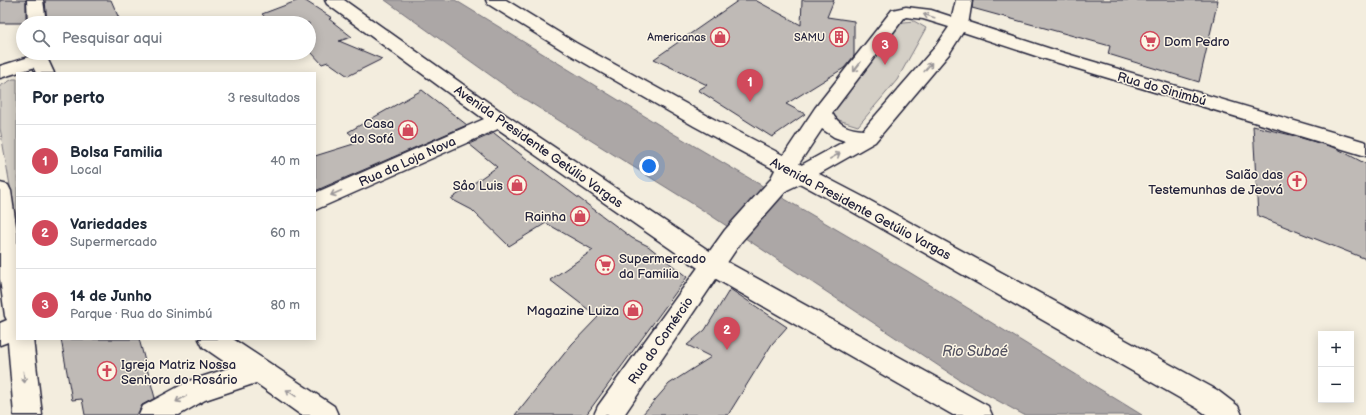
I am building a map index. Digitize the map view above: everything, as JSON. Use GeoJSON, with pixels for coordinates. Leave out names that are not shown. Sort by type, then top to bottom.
{"type":"FeatureCollection","features":[{"type":"Feature","properties":{"kind":"street"},"geometry":{"type":"LineString","coordinates":[[36,0],[37,16]]}},
{"type":"Feature","properties":{"kind":"street","name":"Avenida Presidente Getúlio Vargas"},"geometry":{"type":"LineString","coordinates":[[333,0],[499,120],[712,265],[978,415]]}},
{"type":"Feature","properties":{"kind":"street","name":"Avenida Presidente Getúlio Vargas"},"geometry":{"type":"LineString","coordinates":[[494,0],[570,47],[701,122],[785,179],[866,209],[1207,399],[1228,415]]}},
{"type":"Feature","properties":{"kind":"street"},"geometry":{"type":"LineString","coordinates":[[785,179],[868,137],[943,50],[959,25],[964,0]]}},
{"type":"Feature","properties":{"kind":"street","name":"Rua do Sinimbú"},"geometry":{"type":"LineString","coordinates":[[785,179],[822,114],[898,14],[914,12],[1048,54],[1366,149]]}},
{"type":"Feature","properties":{"kind":"street"},"geometry":{"type":"LineString","coordinates":[[0,72],[41,62]]}},
{"type":"Feature","properties":{"kind":"street"},"geometry":{"type":"LineString","coordinates":[[822,114],[826,123],[848,136],[868,137]]}},
{"type":"Feature","properties":{"kind":"street","name":"Rua da Loja Nova"},"geometry":{"type":"LineString","coordinates":[[316,202],[499,120]]}},
{"type":"Feature","properties":{"kind":"street","name":"Rua do Comércio"},"geometry":{"type":"LineString","coordinates":[[608,415],[733,236],[785,179]]}},
{"type":"Feature","properties":{"kind":"street"},"geometry":{"type":"LineString","coordinates":[[0,191],[16,309]]}},
{"type":"Feature","properties":{"kind":"street"},"geometry":{"type":"LineString","coordinates":[[0,334],[16,327]]}},
{"type":"Feature","properties":{"kind":"street"},"geometry":{"type":"LineString","coordinates":[[20,340],[28,415]]}},
{"type":"Feature","properties":{"kind":"street"},"geometry":{"type":"LineString","coordinates":[[213,340],[324,415]]}},
{"type":"Feature","properties":{"kind":"street"},"geometry":{"type":"LineString","coordinates":[[153,415],[198,390],[257,371]]}},
{"type":"Feature","properties":{"kind":"shaded area"},"geometry":{"type":"Polygon","coordinates":[[[914,21],[926,28],[897,80],[858,126],[829,117],[895,23],[914,21]]]}},
{"type":"Feature","properties":{"kind":"shaded area"},"geometry":{"type":"Polygon","coordinates":[[[13,79],[16,79],[16,220],[0,128],[0,86],[13,79]]]}},
{"type":"Feature","properties":{"kind":"water","name":"Rio Subaé"},"geometry":{"type":"Polygon","coordinates":[[[385,0],[455,0],[674,134],[909,272],[1142,415],[1024,415],[960,380],[701,209],[518,95],[385,0]]]}},
{"type":"Feature","properties":{"kind":"building"},"geometry":{"type":"Polygon","coordinates":[[[0,0],[26,0],[26,16],[16,16],[16,23],[0,23],[0,0]]]}},
{"type":"Feature","properties":{"kind":"building"},"geometry":{"type":"Polygon","coordinates":[[[45,0],[111,0],[118,16],[46,16],[45,0]]]}},
{"type":"Feature","properties":{"kind":"building"},"geometry":{"type":"Polygon","coordinates":[[[299,0],[304,0],[332,18],[329,19],[352,37],[339,41],[382,59],[348,76],[328,62],[322,64],[316,57],[316,16],[264,16],[262,14],[299,0]]]}},
{"type":"Feature","properties":{"kind":"building"},"geometry":{"type":"Polygon","coordinates":[[[739,0],[755,0],[801,25],[802,0],[834,0],[827,17],[854,21],[854,56],[844,68],[786,104],[805,114],[772,137],[698,90],[707,85],[654,59],[739,0]]]}},
{"type":"Feature","properties":{"kind":"building","name":"Dom Pedro"},"geometry":{"type":"Polygon","coordinates":[[[973,0],[1218,0],[1199,82],[1108,54],[1110,46],[972,8],[973,0]]]}},
{"type":"Feature","properties":{"kind":"building","name":"Casa do Sofá"},"geometry":{"type":"Polygon","coordinates":[[[422,90],[467,125],[316,191],[316,156],[360,142],[348,132],[422,90]]]}},
{"type":"Feature","properties":{"kind":"building","name":"Salão das Testemunhas de Jeová"},"geometry":{"type":"Polygon","coordinates":[[[1253,126],[1336,148],[1366,164],[1366,259],[1258,216],[1253,126]]]}},
{"type":"Feature","properties":{"kind":"building"},"geometry":{"type":"Polygon","coordinates":[[[494,133],[632,238],[648,246],[687,277],[586,415],[515,415],[572,344],[598,317],[550,280],[593,250],[546,223],[509,246],[472,210],[451,199],[497,167],[469,144],[494,133]]]}},
{"type":"Feature","properties":{"kind":"building"},"geometry":{"type":"Polygon","coordinates":[[[730,289],[787,327],[772,344],[728,415],[642,415],[669,384],[711,357],[687,345],[705,330],[730,289]]]}},
{"type":"Feature","properties":{"kind":"building","name":"Igreja Matriz Nossa Senhora do Rosário"},"geometry":{"type":"Polygon","coordinates":[[[61,340],[139,340],[155,398],[142,405],[138,413],[135,415],[85,415],[82,399],[72,400],[61,340]]]}},
{"type":"Feature","properties":{"kind":"place","name":"Americanas"},"geometry":{"type":"Point","coordinates":[720,37]}},
{"type":"Feature","properties":{"kind":"place","name":"SAMU"},"geometry":{"type":"Point","coordinates":[839,37]}},
{"type":"Feature","properties":{"kind":"place","name":"Dom Pedro"},"geometry":{"type":"Point","coordinates":[1150,41]}},
{"type":"Feature","properties":{"kind":"place","name":"14 de Junho"},"geometry":{"type":"Point","coordinates":[885,65]}},
{"type":"Feature","properties":{"kind":"place","name":"Bolsa Familia"},"geometry":{"type":"Point","coordinates":[750,102]}},
{"type":"Feature","properties":{"kind":"place","name":"Casa do Sofá"},"geometry":{"type":"Point","coordinates":[408,130]}},
{"type":"Feature","properties":{"kind":"place","name":"Salão das Testemunhas de Jeová"},"geometry":{"type":"Point","coordinates":[1297,181]}},
{"type":"Feature","properties":{"kind":"place","name":"Såo Luis"},"geometry":{"type":"Point","coordinates":[517,185]}},
{"type":"Feature","properties":{"kind":"place","name":"Rainha"},"geometry":{"type":"Point","coordinates":[580,216]}},
{"type":"Feature","properties":{"kind":"place","name":"Supermercado da Familia"},"geometry":{"type":"Point","coordinates":[605,265]}},
{"type":"Feature","properties":{"kind":"place","name":"Magazine Luiza"},"geometry":{"type":"Point","coordinates":[633,310]}},
{"type":"Feature","properties":{"kind":"place","name":"Variedades"},"geometry":{"type":"Point","coordinates":[727,350]}},
{"type":"Feature","properties":{"kind":"place","name":"Igreja Matriz Nossa Senhora do Rosário"},"geometry":{"type":"Point","coordinates":[107,371]}}]}
